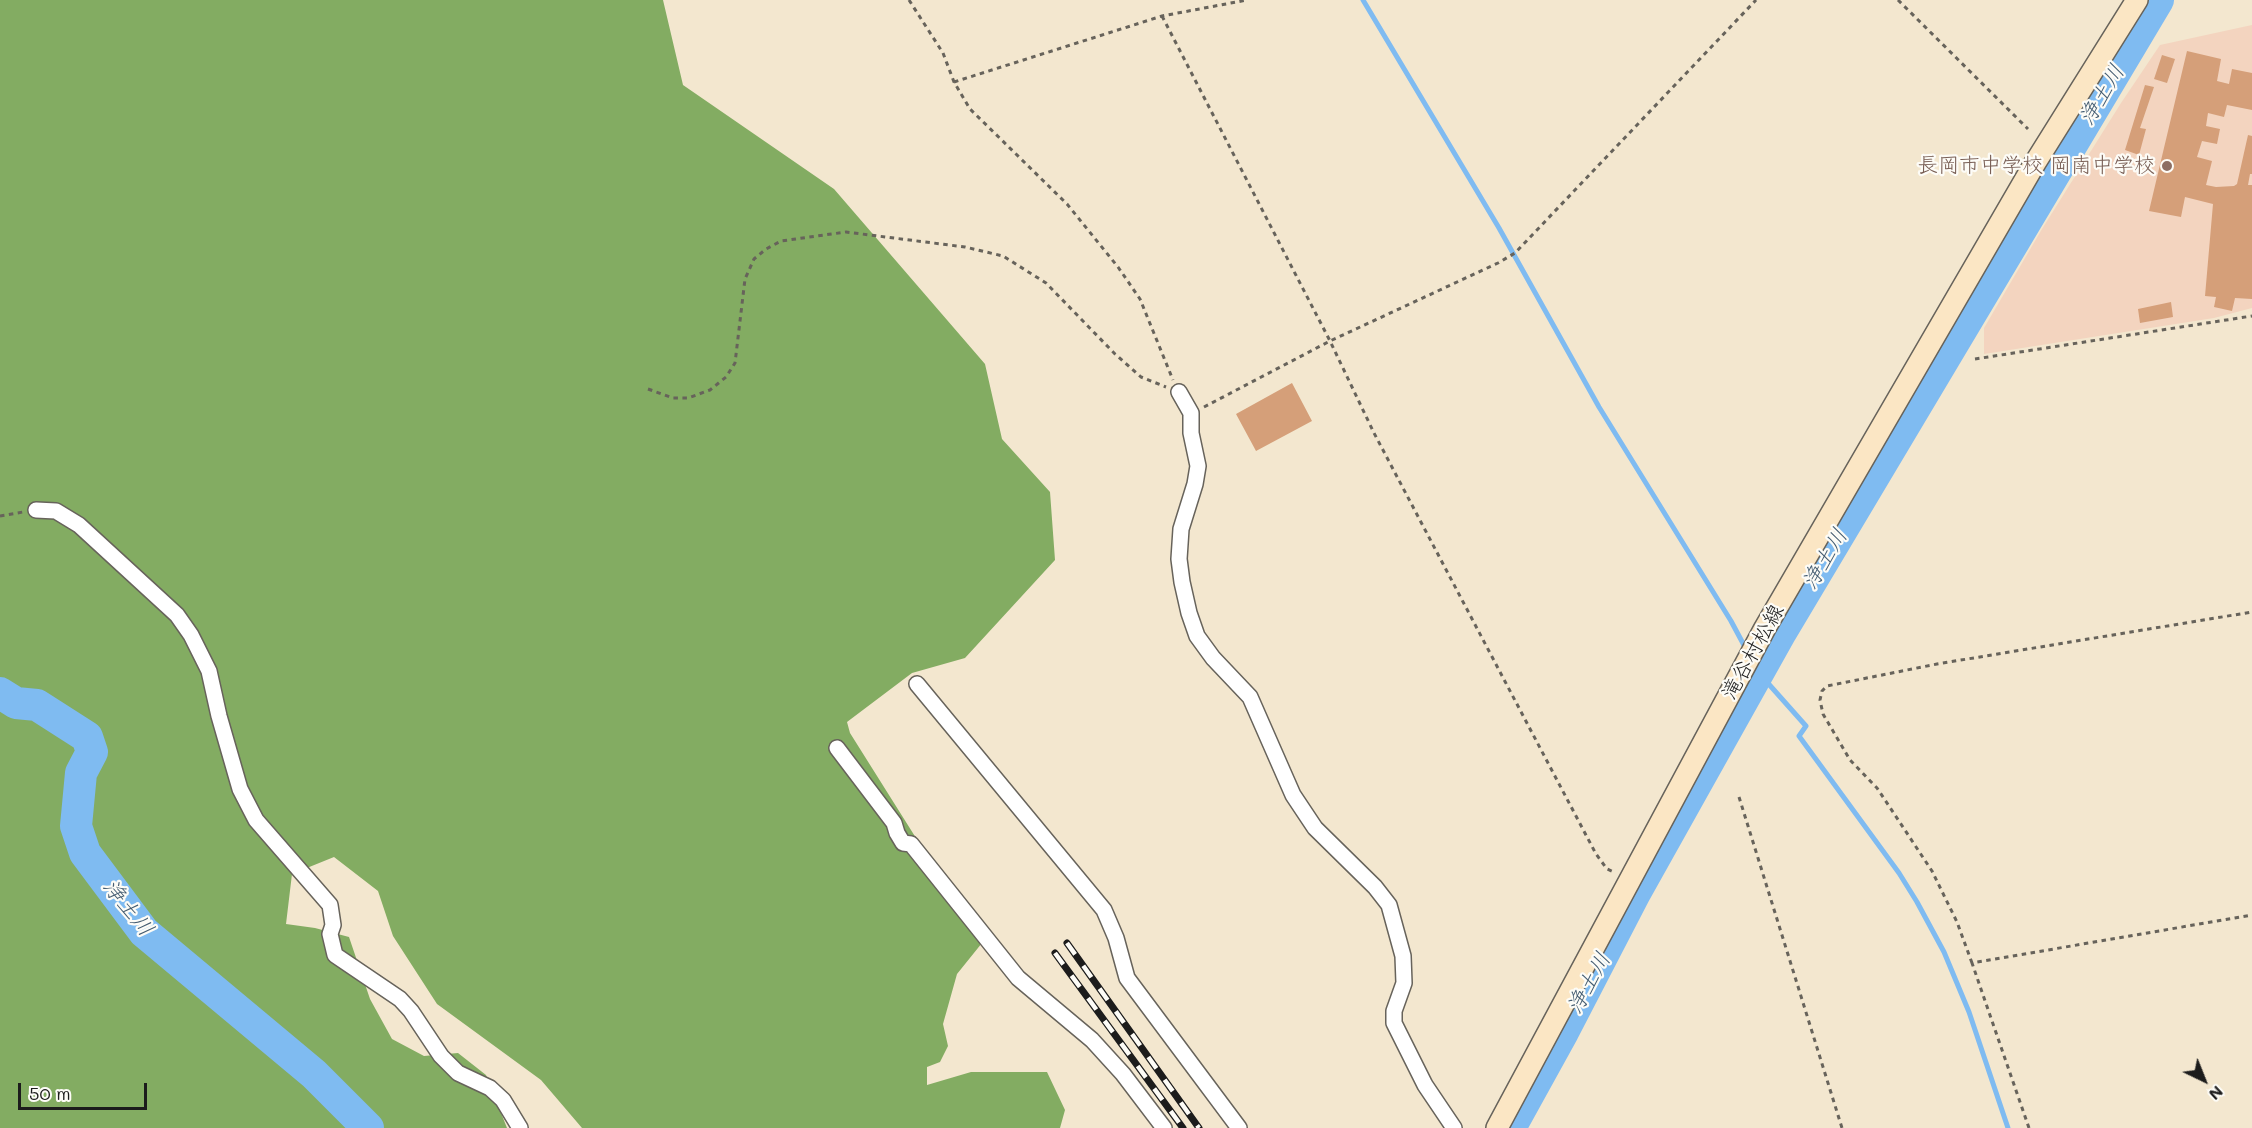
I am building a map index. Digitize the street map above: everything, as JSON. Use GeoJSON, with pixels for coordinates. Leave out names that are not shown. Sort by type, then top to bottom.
{"type":"FeatureCollection","features":[{"type":"Feature","properties":{"kind":"main road","name":"滝谷村松線"},"geometry":{"type":"LineString","coordinates":[[1497,1128],[1756,645],[2035,163],[2137,0]]}},
{"type":"Feature","properties":{"kind":"street"},"geometry":{"type":"LineString","coordinates":[[1179,392],[1191,413],[1191,433],[1198,466],[1195,484],[1180,529],[1179,558],[1189,613],[1197,636],[1213,658],[1250,697],[1293,795],[1315,828],[1375,887],[1389,905],[1403,956],[1404,983],[1394,1011],[1394,1023],[1425,1085],[1454,1128]]}},
{"type":"Feature","properties":{"kind":"street"},"geometry":{"type":"LineString","coordinates":[[36,510],[56,511],[80,525],[177,615],[191,635],[209,671],[219,716],[245,800],[256,820],[330,904],[333,925],[330,934],[335,955],[400,999],[411,1011],[441,1056],[458,1073],[490,1088],[503,1100],[520,1128]]}},
{"type":"Feature","properties":{"kind":"street"},"geometry":{"type":"LineString","coordinates":[[917,684],[1104,910],[1116,938],[1127,978],[1239,1128]]}},
{"type":"Feature","properties":{"kind":"street"},"geometry":{"type":"LineString","coordinates":[[837,748],[894,823],[903,843],[911,844],[1018,978],[1092,1040],[1123,1074],[1164,1128]]}},
{"type":"Feature","properties":{"kind":"path"},"geometry":{"type":"LineString","coordinates":[[909,0],[943,53],[954,82],[970,109],[1066,204],[1118,267],[1140,299],[1179,392]]}},
{"type":"Feature","properties":{"kind":"path"},"geometry":{"type":"LineString","coordinates":[[954,82],[1162,16],[1246,0]]}},
{"type":"Feature","properties":{"kind":"path"},"geometry":{"type":"LineString","coordinates":[[1191,413],[1330,341],[1515,253],[1756,0]]}},
{"type":"Feature","properties":{"kind":"path"},"geometry":{"type":"LineString","coordinates":[[1898,0],[2028,129]]}},
{"type":"Feature","properties":{"kind":"path"},"geometry":{"type":"LineString","coordinates":[[1162,16],[1330,341],[1374,433],[1596,854],[1607,869],[1630,880]]}},
{"type":"Feature","properties":{"kind":"path"},"geometry":{"type":"LineString","coordinates":[[648,389],[673,398],[688,398],[710,390],[726,377],[735,363],[744,279],[754,259],[781,241],[846,232],[965,247],[1003,256],[1046,283],[1115,354],[1141,377],[1179,392]]}},
{"type":"Feature","properties":{"kind":"path"},"geometry":{"type":"LineString","coordinates":[[1975,359],[2252,316]]}},
{"type":"Feature","properties":{"kind":"path"},"geometry":{"type":"LineString","coordinates":[[0,516],[36,510]]}},
{"type":"Feature","properties":{"kind":"path"},"geometry":{"type":"LineString","coordinates":[[2028,1128],[1963,938],[1932,871],[1877,788],[1850,760],[1823,714],[1820,700],[1822,691],[1827,686],[1937,664],[2252,612]]}},
{"type":"Feature","properties":{"kind":"path"},"geometry":{"type":"LineString","coordinates":[[1739,797],[1842,1128]]}},
{"type":"Feature","properties":{"kind":"path"},"geometry":{"type":"LineString","coordinates":[[1972,963],[2252,915]]}},
{"type":"Feature","properties":{"kind":"shaded area","name":"長岡市中学校 岡南中学校"},"geometry":{"type":"Polygon","coordinates":[[[2252,25],[2252,308],[2214,318],[1984,354],[1984,328],[2042,229],[2160,45],[2252,25]]]}},
{"type":"Feature","properties":{"kind":"green space"},"geometry":{"type":"Polygon","coordinates":[[[0,0],[663,0],[683,85],[834,189],[985,364],[1002,439],[1050,492],[1055,560],[965,658],[912,673],[847,722],[850,733],[982,943],[957,974],[943,1024],[948,1046],[940,1062],[927,1067],[927,1085],[971,1072],[1047,1072],[1065,1110],[1060,1128],[582,1128],[541,1080],[437,1004],[393,936],[378,891],[334,857],[292,874],[286,924],[315,928],[349,937],[370,999],[392,1039],[424,1056],[458,1053],[486,1075],[507,1128],[0,1128],[0,0]]]}},
{"type":"Feature","properties":{"kind":"building"},"geometry":{"type":"Polygon","coordinates":[[[2187,51],[2221,59],[2217,81],[2229,84],[2232,69],[2252,73],[2252,110],[2227,105],[2224,117],[2208,113],[2206,126],[2220,129],[2217,144],[2202,141],[2197,157],[2212,161],[2206,185],[2234,186],[2237,184],[2248,135],[2252,136],[2252,174],[2250,174],[2248,185],[2252,185],[2252,299],[2235,298],[2232,311],[2214,307],[2216,297],[2205,296],[2213,204],[2185,197],[2181,217],[2149,211],[2187,51]]]}},
{"type":"Feature","properties":{"kind":"building"},"geometry":{"type":"Polygon","coordinates":[[[2162,55],[2175,59],[2167,83],[2154,79],[2162,55]]]}},
{"type":"Feature","properties":{"kind":"building"},"geometry":{"type":"Polygon","coordinates":[[[2145,85],[2154,87],[2140,128],[2146,129],[2139,155],[2125,150],[2145,85]]]}},
{"type":"Feature","properties":{"kind":"building"},"geometry":{"type":"Polygon","coordinates":[[[2171,302],[2173,317],[2140,323],[2138,309],[2171,302]]]}},
{"type":"Feature","properties":{"kind":"building"},"geometry":{"type":"Polygon","coordinates":[[[1292,383],[1312,421],[1256,451],[1236,414],[1292,383]]]}},
{"type":"Feature","properties":{"kind":"waterway"},"geometry":{"type":"LineString","coordinates":[[1363,0],[1499,228],[1599,407],[1746,649]]}},
{"type":"Feature","properties":{"kind":"waterway","name":"浄土川"},"geometry":{"type":"LineString","coordinates":[[1510,1128],[1635,893],[1781,632],[2158,0]]}},
{"type":"Feature","properties":{"kind":"waterway"},"geometry":{"type":"LineString","coordinates":[[1753,663],[1758,672],[1806,726],[1799,736],[1899,873],[1917,902],[1944,952],[1969,1012],[2008,1128]]}},
{"type":"Feature","properties":{"kind":"waterway","name":"浄土川"},"geometry":{"type":"LineString","coordinates":[[0,693],[16,703],[37,705],[87,737],[92,752],[81,773],[76,826],[85,853],[144,932],[314,1074],[368,1128]]}},
{"type":"Feature","properties":{"kind":"railway"},"geometry":{"type":"LineString","coordinates":[[1067,943],[1199,1128]]}},
{"type":"Feature","properties":{"kind":"railway"},"geometry":{"type":"LineString","coordinates":[[1055,953],[1183,1128]]}},
{"type":"Feature","properties":{"kind":"place","name":"長岡市中学校 岡南中学校"},"geometry":{"type":"Point","coordinates":[2167,166]}}]}
